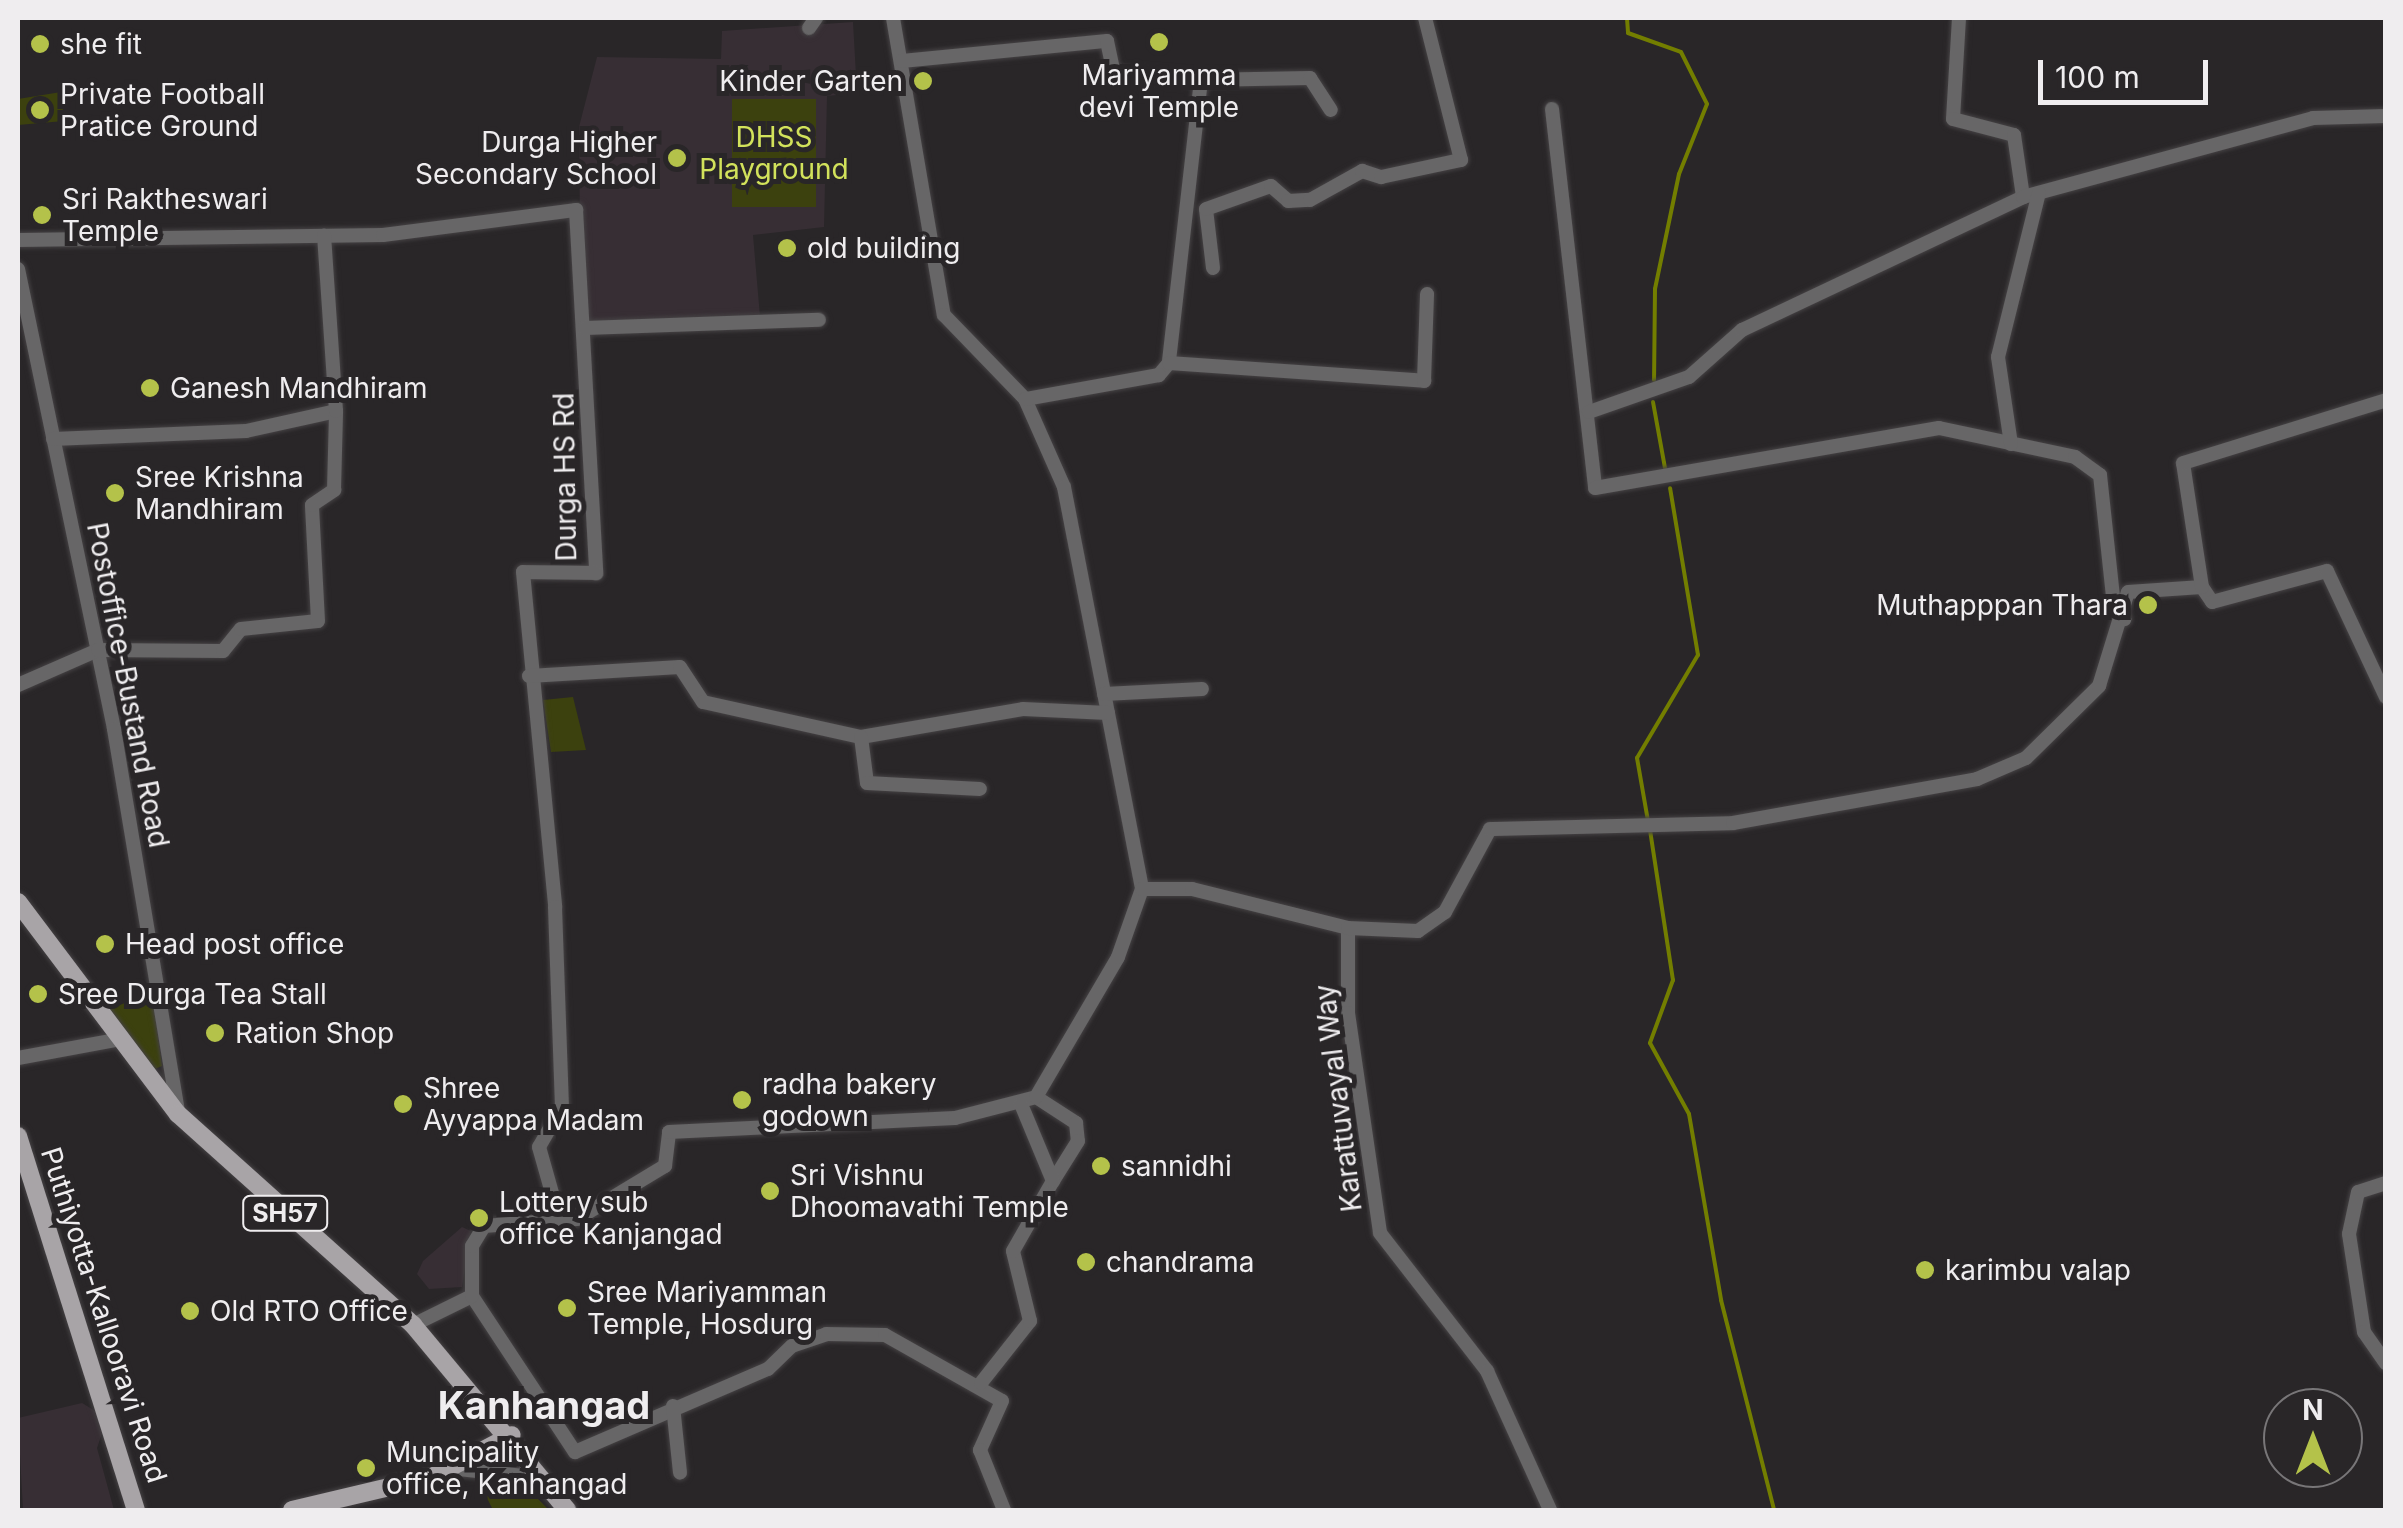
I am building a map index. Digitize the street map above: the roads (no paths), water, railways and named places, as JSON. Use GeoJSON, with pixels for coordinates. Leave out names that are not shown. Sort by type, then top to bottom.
{"type":"FeatureCollection","features":[{"type":"Feature","properties":{"kind":"main road","name":"SH57"},"geometry":{"type":"LineString","coordinates":[[18,902],[116,1040],[178,1114],[414,1326],[512,1435],[567,1510]]}},
{"type":"Feature","properties":{"kind":"main road","name":"Puthiyotta-Kallooravi Road"},"geometry":{"type":"LineString","coordinates":[[18,1136],[136,1510]]}},
{"type":"Feature","properties":{"kind":"main road"},"geometry":{"type":"LineString","coordinates":[[292,1510],[448,1468],[512,1435]]}},
{"type":"Feature","properties":{"kind":"street"},"geometry":{"type":"LineString","coordinates":[[893,18],[944,315],[1025,400],[1064,487],[1142,888],[1118,957],[1036,1097],[1021,1104],[955,1118],[669,1132],[665,1166],[560,1221],[484,1226],[472,1246],[472,1296],[575,1452],[673,1406],[768,1369],[826,1334],[885,1335],[981,1383],[1002,1401],[980,1450],[1004,1510]]}},
{"type":"Feature","properties":{"kind":"street"},"geometry":{"type":"LineString","coordinates":[[1213,268],[1206,209],[1271,186],[1288,201],[1310,200],[1362,171],[1381,177],[1461,160],[1425,18]]}},
{"type":"Feature","properties":{"kind":"street"},"geometry":{"type":"LineString","coordinates":[[1960,18],[1954,119],[2014,135],[2023,197]]}},
{"type":"Feature","properties":{"kind":"street"},"geometry":{"type":"LineString","coordinates":[[902,61],[1107,41],[1114,74],[1201,80],[1310,78],[1332,110]]}},
{"type":"Feature","properties":{"kind":"street"},"geometry":{"type":"LineString","coordinates":[[1025,400],[1158,375],[1169,363],[1201,80]]}},
{"type":"Feature","properties":{"kind":"street"},"geometry":{"type":"LineString","coordinates":[[1552,109],[1596,488],[1939,428],[2075,457],[2100,475],[2113,597],[2124,620]]}},
{"type":"Feature","properties":{"kind":"street"},"geometry":{"type":"LineString","coordinates":[[1589,412],[1689,377],[1742,330],[2023,197],[2313,118],[2386,116]]}},
{"type":"Feature","properties":{"kind":"street"},"geometry":{"type":"LineString","coordinates":[[2011,444],[1998,356],[2039,193]]}},
{"type":"Feature","properties":{"kind":"street","name":"Durga HS Rd"},"geometry":{"type":"LineString","coordinates":[[18,240],[452,230],[576,210],[596,573],[523,572],[528,676],[555,908],[562,1107],[539,1147],[560,1221]]}},
{"type":"Feature","properties":{"kind":"street"},"geometry":{"type":"LineString","coordinates":[[18,685],[98,650],[223,651],[242,629],[318,621],[312,506],[334,490],[336,410],[324,234]]}},
{"type":"Feature","properties":{"kind":"street","name":"Postoffice-Bustand Road"},"geometry":{"type":"LineString","coordinates":[[18,269],[98,650],[178,1114]]}},
{"type":"Feature","properties":{"kind":"street"},"geometry":{"type":"LineString","coordinates":[[1169,363],[1424,381],[1426,294]]}},
{"type":"Feature","properties":{"kind":"street"},"geometry":{"type":"LineString","coordinates":[[585,328],[820,320]]}},
{"type":"Feature","properties":{"kind":"street"},"geometry":{"type":"LineString","coordinates":[[2386,400],[2183,463],[2202,586],[2212,602],[2327,571],[2386,697]]}},
{"type":"Feature","properties":{"kind":"street"},"geometry":{"type":"LineString","coordinates":[[53,440],[246,431],[336,410]]}},
{"type":"Feature","properties":{"kind":"street"},"geometry":{"type":"LineString","coordinates":[[1142,888],[1192,888],[1348,928],[1418,931],[1445,912],[1490,829],[1733,823],[1977,779],[2026,758],[2099,686],[2124,620],[2128,592],[2202,586]]}},
{"type":"Feature","properties":{"kind":"street"},"geometry":{"type":"LineString","coordinates":[[528,676],[680,667],[703,702],[862,736],[1023,709],[1108,713]]}},
{"type":"Feature","properties":{"kind":"street"},"geometry":{"type":"LineString","coordinates":[[1104,694],[1202,689]]}},
{"type":"Feature","properties":{"kind":"street"},"geometry":{"type":"LineString","coordinates":[[862,736],[867,783],[980,789]]}},
{"type":"Feature","properties":{"kind":"street","name":"Karattuvayal Way"},"geometry":{"type":"LineString","coordinates":[[1348,928],[1348,1013],[1380,1232],[1487,1371],[1550,1510]]}},
{"type":"Feature","properties":{"kind":"street"},"geometry":{"type":"LineString","coordinates":[[18,1058],[116,1040]]}},
{"type":"Feature","properties":{"kind":"street"},"geometry":{"type":"LineString","coordinates":[[981,1383],[1030,1321],[1013,1251],[1078,1141],[1076,1123],[1036,1097]]}},
{"type":"Feature","properties":{"kind":"street"},"geometry":{"type":"LineString","coordinates":[[1021,1104],[1052,1181]]}},
{"type":"Feature","properties":{"kind":"street"},"geometry":{"type":"LineString","coordinates":[[2386,1183],[2358,1192],[2349,1234],[2364,1332],[2386,1363]]}},
{"type":"Feature","properties":{"kind":"street"},"geometry":{"type":"LineString","coordinates":[[414,1326],[472,1296]]}},
{"type":"Feature","properties":{"kind":"street"},"geometry":{"type":"LineString","coordinates":[[673,1406],[680,1473]]}},
{"type":"Feature","properties":{"kind":"street"},"geometry":{"type":"LineString","coordinates":[[448,1468],[542,1478]]}},
{"type":"Feature","properties":{"kind":"waterway"},"geometry":{"type":"LineString","coordinates":[[1627,18],[1628,33],[1681,52],[1707,104],[1679,174],[1655,289],[1654,380]]}},
{"type":"Feature","properties":{"kind":"waterway"},"geometry":{"type":"LineString","coordinates":[[1653,402],[1665,468]]}},
{"type":"Feature","properties":{"kind":"waterway"},"geometry":{"type":"LineString","coordinates":[[1648,821],[1637,758],[1698,655],[1670,488]]}},
{"type":"Feature","properties":{"kind":"waterway"},"geometry":{"type":"LineString","coordinates":[[1650,830],[1673,980],[1650,1043],[1689,1114],[1721,1300],[1774,1510]]}},
{"type":"Feature","properties":{"kind":"place","name":"Mariyamma devi Temple"},"geometry":{"type":"Point","coordinates":[1159,42]}},
{"type":"Feature","properties":{"kind":"place","name":"she fit"},"geometry":{"type":"Point","coordinates":[40,44]}},
{"type":"Feature","properties":{"kind":"place","name":"Kinder Garten"},"geometry":{"type":"Point","coordinates":[923,81]}},
{"type":"Feature","properties":{"kind":"place","name":"Private Football Pratice Ground"},"geometry":{"type":"Point","coordinates":[40,110]}},
{"type":"Feature","properties":{"kind":"place","name":"Durga Higher Secondary School"},"geometry":{"type":"Point","coordinates":[677,158]}},
{"type":"Feature","properties":{"kind":"place","name":"Sri Raktheswari Temple"},"geometry":{"type":"Point","coordinates":[42,215]}},
{"type":"Feature","properties":{"kind":"place","name":"old building"},"geometry":{"type":"Point","coordinates":[787,248]}},
{"type":"Feature","properties":{"kind":"place","name":"Ganesh Mandhiram"},"geometry":{"type":"Point","coordinates":[150,388]}},
{"type":"Feature","properties":{"kind":"place","name":"Sree Krishna Mandhiram"},"geometry":{"type":"Point","coordinates":[115,493]}},
{"type":"Feature","properties":{"kind":"place","name":"Muthapppan Thara"},"geometry":{"type":"Point","coordinates":[2148,605]}},
{"type":"Feature","properties":{"kind":"place","name":"Head post office"},"geometry":{"type":"Point","coordinates":[105,944]}},
{"type":"Feature","properties":{"kind":"place","name":"Sree Durga Tea Stall"},"geometry":{"type":"Point","coordinates":[38,994]}},
{"type":"Feature","properties":{"kind":"place","name":"Ration Shop"},"geometry":{"type":"Point","coordinates":[215,1033]}},
{"type":"Feature","properties":{"kind":"place","name":"radha bakery godown"},"geometry":{"type":"Point","coordinates":[742,1100]}},
{"type":"Feature","properties":{"kind":"place","name":"Shree Ayyappa Madam"},"geometry":{"type":"Point","coordinates":[403,1104]}},
{"type":"Feature","properties":{"kind":"place","name":"sannidhi"},"geometry":{"type":"Point","coordinates":[1101,1166]}},
{"type":"Feature","properties":{"kind":"place","name":"Sri Vishnu Dhoomavathi Temple"},"geometry":{"type":"Point","coordinates":[770,1191]}},
{"type":"Feature","properties":{"kind":"place","name":"Lottery sub office Kanjangad"},"geometry":{"type":"Point","coordinates":[479,1218]}},
{"type":"Feature","properties":{"kind":"place","name":"chandrama"},"geometry":{"type":"Point","coordinates":[1086,1262]}},
{"type":"Feature","properties":{"kind":"place","name":"karimbu valap"},"geometry":{"type":"Point","coordinates":[1925,1270]}},
{"type":"Feature","properties":{"kind":"place","name":"Sree Mariyamman Temple, Hosdurg"},"geometry":{"type":"Point","coordinates":[567,1308]}},
{"type":"Feature","properties":{"kind":"place","name":"Old RTO Office"},"geometry":{"type":"Point","coordinates":[190,1311]}},
{"type":"Feature","properties":{"kind":"place","name":"Muncipality office, Kanhangad"},"geometry":{"type":"Point","coordinates":[366,1468]}},
{"type":"Feature","properties":{"kind":"district","name":"Kanhangad"},"geometry":{"type":"Point","coordinates":[544,1406]}},
{"type":"Feature","properties":{"kind":"park label","name":"DHSS Playground"},"geometry":{"type":"Point","coordinates":[774,153]}}]}
